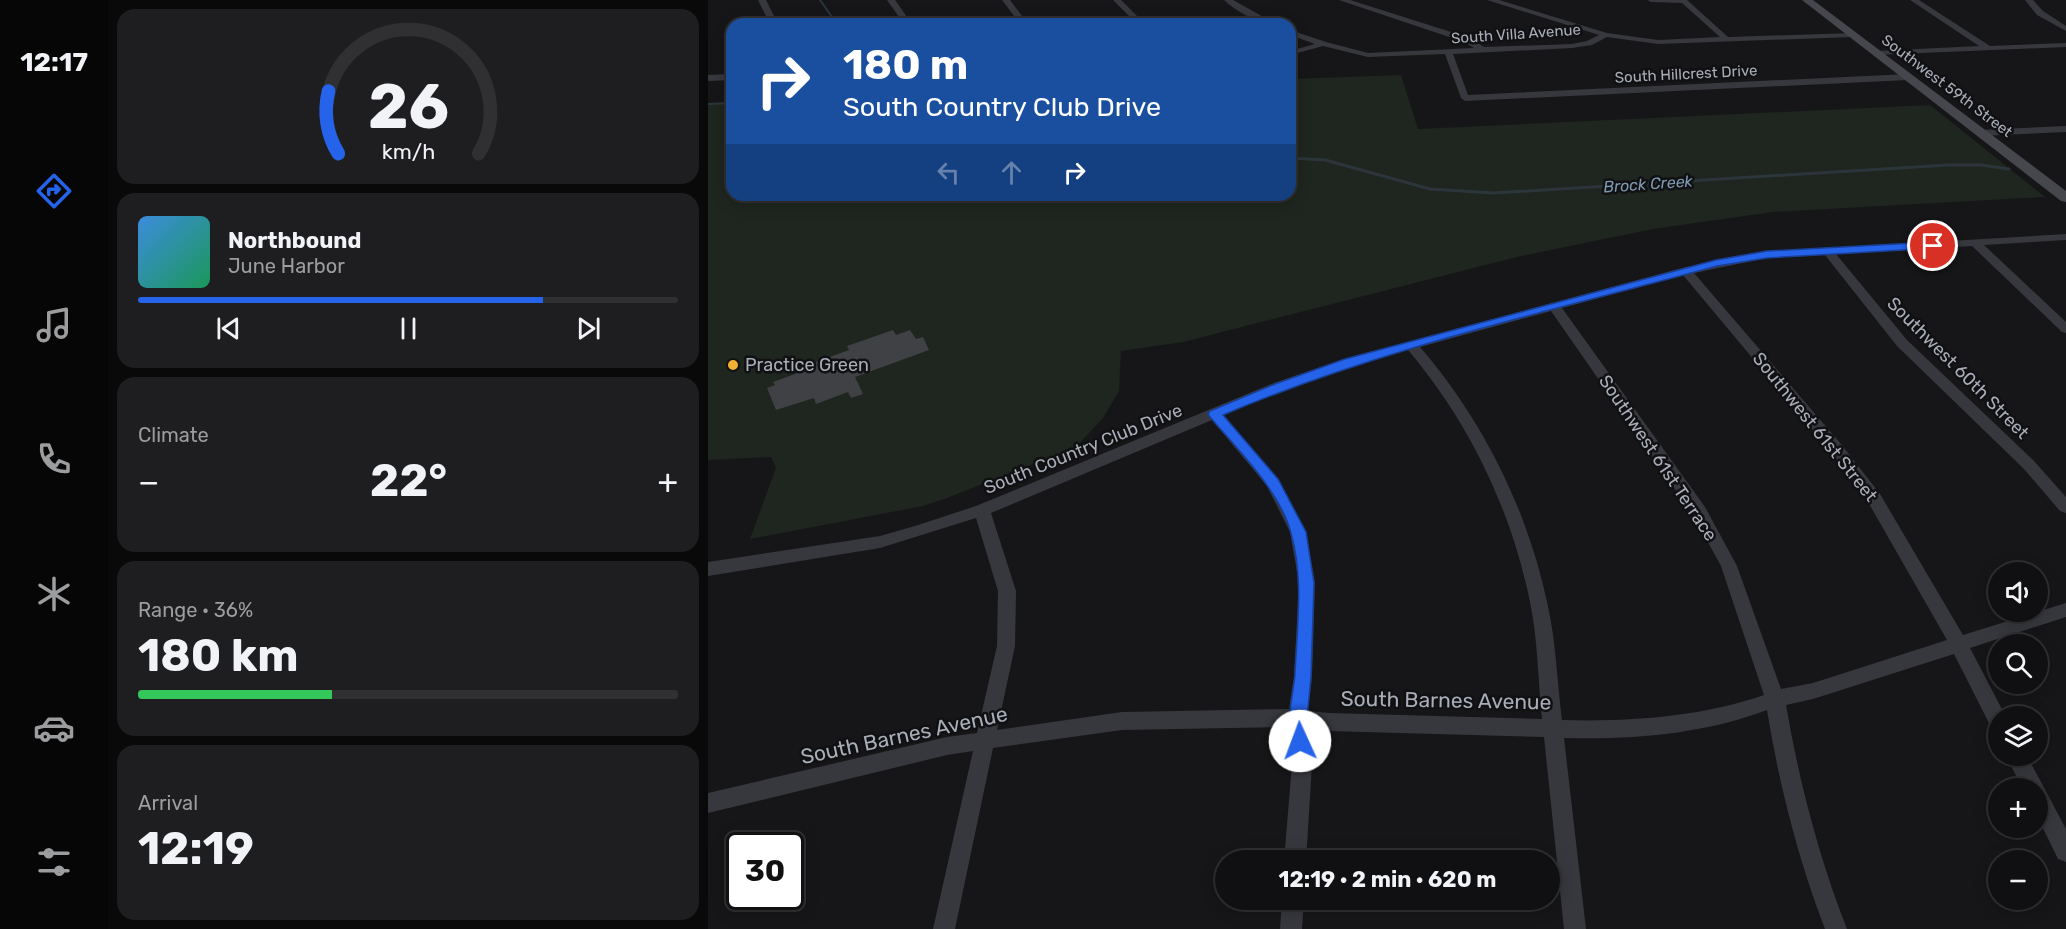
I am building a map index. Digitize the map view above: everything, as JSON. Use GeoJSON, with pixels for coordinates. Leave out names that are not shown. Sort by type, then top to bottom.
{"type":"FeatureCollection","features":[{"type":"Feature","properties":{"kind":"main road","name":"Southwest 59th Street"},"geometry":{"type":"LineString","coordinates":[[1807,0],[2066,198]]}},
{"type":"Feature","properties":{"kind":"street"},"geometry":{"type":"LineString","coordinates":[[762,0],[771,18]]}},
{"type":"Feature","properties":{"kind":"street"},"geometry":{"type":"LineString","coordinates":[[891,0],[904,18]]}},
{"type":"Feature","properties":{"kind":"street"},"geometry":{"type":"LineString","coordinates":[[1006,0],[1020,18]]}},
{"type":"Feature","properties":{"kind":"street"},"geometry":{"type":"LineString","coordinates":[[1117,0],[1135,18]]}},
{"type":"Feature","properties":{"kind":"street"},"geometry":{"type":"LineString","coordinates":[[1228,0],[1259,18]]}},
{"type":"Feature","properties":{"kind":"street"},"geometry":{"type":"LineString","coordinates":[[1343,0],[1467,39],[1483,50]]}},
{"type":"Feature","properties":{"kind":"street"},"geometry":{"type":"LineString","coordinates":[[1491,0],[1606,35]]}},
{"type":"Feature","properties":{"kind":"street"},"geometry":{"type":"LineString","coordinates":[[1651,0],[1683,0],[1726,40]]}},
{"type":"Feature","properties":{"kind":"street"},"geometry":{"type":"LineString","coordinates":[[1914,0],[1989,49]]}},
{"type":"Feature","properties":{"kind":"street"},"geometry":{"type":"LineString","coordinates":[[2029,0],[2040,13],[2066,29]]}},
{"type":"Feature","properties":{"kind":"street"},"geometry":{"type":"LineString","coordinates":[[1296,34],[1323,45]]}},
{"type":"Feature","properties":{"kind":"street","name":"South Villa Avenue"},"geometry":{"type":"LineString","coordinates":[[1296,52],[1323,45],[1368,55],[1572,46],[1589,43],[1606,35],[1647,42],[1853,35]]}},
{"type":"Feature","properties":{"kind":"street"},"geometry":{"type":"LineString","coordinates":[[1877,54],[2066,45]]}},
{"type":"Feature","properties":{"kind":"street","name":"South Hillcrest Drive"},"geometry":{"type":"LineString","coordinates":[[1448,52],[1465,98],[1908,77]]}},
{"type":"Feature","properties":{"kind":"street"},"geometry":{"type":"LineString","coordinates":[[708,78],[726,77]]}},
{"type":"Feature","properties":{"kind":"street"},"geometry":{"type":"LineString","coordinates":[[1980,133],[2066,129]]}},
{"type":"Feature","properties":{"kind":"street","name":"South Country Club Drive"},"geometry":{"type":"LineString","coordinates":[[708,569],[880,542],[918,532],[982,510],[1279,386],[1339,366],[1686,271],[1767,255],[2066,237]]}},
{"type":"Feature","properties":{"kind":"street"},"geometry":{"type":"LineString","coordinates":[[1975,243],[2066,329]]}},
{"type":"Feature","properties":{"kind":"street","name":"Southwest 60th Street"},"geometry":{"type":"LineString","coordinates":[[1829,251],[1833,260],[1891,330],[2029,465],[2066,507]]}},
{"type":"Feature","properties":{"kind":"street","name":"Southwest 61st Street"},"geometry":{"type":"LineString","coordinates":[[1686,271],[1836,448],[1874,498],[1958,644],[1990,706]]}},
{"type":"Feature","properties":{"kind":"street","name":"Southwest 61st Terrace"},"geometry":{"type":"LineString","coordinates":[[1554,306],[1699,511],[1729,566],[1775,699],[1787,765],[1821,891],[1836,929]]}},
{"type":"Feature","properties":{"kind":"street"},"geometry":{"type":"LineString","coordinates":[[1412,346],[1434,369],[1499,478],[1527,554],[1539,603],[1575,929]]}},
{"type":"Feature","properties":{"kind":"street"},"geometry":{"type":"LineString","coordinates":[[1215,414],[1273,483],[1298,532],[1307,583],[1303,677],[1298,718],[1302,764],[1296,850]]}},
{"type":"Feature","properties":{"kind":"street"},"geometry":{"type":"LineString","coordinates":[[944,929],[1006,646],[1007,591],[982,510]]}},
{"type":"Feature","properties":{"kind":"street","name":"South Barnes Avenue"},"geometry":{"type":"LineString","coordinates":[[708,803],[947,746],[1122,721],[1298,718],[1329,722],[1603,730],[1668,724],[1737,713],[1775,699],[1812,691],[2066,610]]}},
{"type":"Feature","properties":{"kind":"street"},"geometry":{"type":"LineString","coordinates":[[2048,816],[2066,850]]}},
{"type":"Feature","properties":{"kind":"street"},"geometry":{"type":"LineString","coordinates":[[1291,929],[1292,910]]}},
{"type":"Feature","properties":{"kind":"shaded area"},"geometry":{"type":"Polygon","coordinates":[[[1401,75],[1418,129],[1930,105],[2045,197],[1773,212],[1653,229],[1521,256],[1183,342],[1121,351],[1119,391],[1103,418],[1076,447],[923,506],[750,539],[776,468],[771,457],[708,460],[708,103],[726,102],[726,201],[1296,201],[1296,79],[1401,75]]]}},
{"type":"Feature","properties":{"kind":"building"},"geometry":{"type":"Polygon","coordinates":[[[893,330],[896,335],[910,330],[916,339],[923,337],[929,350],[855,377],[863,394],[851,398],[848,392],[816,404],[814,398],[776,410],[767,388],[775,385],[773,382],[809,369],[807,365],[849,350],[847,346],[893,330]]]}},
{"type":"Feature","properties":{"kind":"waterway","name":"Brock Creek"},"geometry":{"type":"LineString","coordinates":[[820,0],[833,18]]}},
{"type":"Feature","properties":{"kind":"waterway"},"geometry":{"type":"LineString","coordinates":[[708,104],[726,103]]}},
{"type":"Feature","properties":{"kind":"waterway","name":"Brock Creek"},"geometry":{"type":"LineString","coordinates":[[1296,158],[1325,160],[1430,189],[1494,193],[1948,165],[1981,165],[2009,169]]}},
{"type":"Feature","properties":{"kind":"place","name":"Practice Green"},"geometry":{"type":"Point","coordinates":[733,365]}},
{"type":"Feature","properties":{"kind":"route"},"geometry":{"type":"LineString","coordinates":[[1300,741],[1298,718],[1303,677],[1307,583],[1298,532],[1273,483],[1215,414],[1279,386],[1349,362],[1716,263],[1767,255],[1933,246]]}}]}
